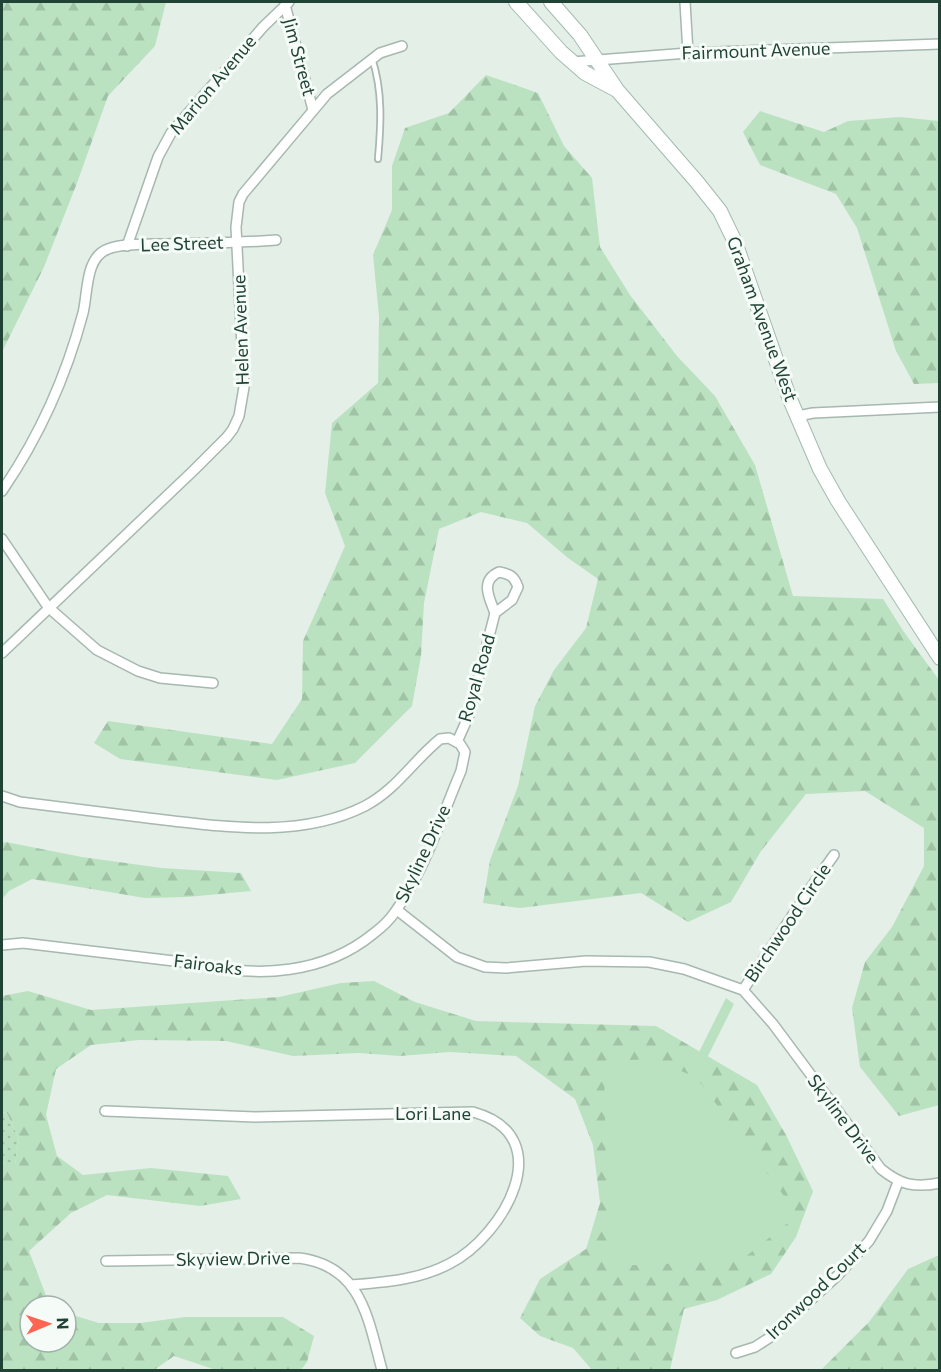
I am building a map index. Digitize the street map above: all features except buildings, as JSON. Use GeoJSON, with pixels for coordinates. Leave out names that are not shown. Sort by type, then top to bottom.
{"type":"FeatureCollection","features":[{"type":"Feature","properties":{"kind":"street"},"geometry":{"type":"LineString","coordinates":[[516,2],[572,62],[585,73],[617,90]]}},
{"type":"Feature","properties":{"kind":"street","name":"Graham Avenue West"},"geometry":{"type":"LineString","coordinates":[[551,2],[580,35],[617,90],[701,187],[728,225],[798,417],[820,469],[838,501],[939,658]]}},
{"type":"Feature","properties":{"kind":"street"},"geometry":{"type":"LineString","coordinates":[[685,2],[688,53]]}},
{"type":"Feature","properties":{"kind":"street","name":"Jim Street"},"geometry":{"type":"LineString","coordinates":[[287,3],[313,110]]}},
{"type":"Feature","properties":{"kind":"street","name":"Marion Avenue"},"geometry":{"type":"LineString","coordinates":[[127,246],[158,157],[171,132],[287,3]]}},
{"type":"Feature","properties":{"kind":"street","name":"Fairmount Avenue"},"geometry":{"type":"LineString","coordinates":[[572,62],[688,53],[939,44]]}},
{"type":"Feature","properties":{"kind":"street","name":"Helen Avenue"},"geometry":{"type":"LineString","coordinates":[[48,607],[194,470],[233,429],[239,416],[244,387],[237,243],[238,211],[243,194],[327,94],[372,58],[402,46]]}},
{"type":"Feature","properties":{"kind":"street","name":"Lee Street"},"geometry":{"type":"LineString","coordinates":[[2,491],[37,433],[56,393],[77,335],[92,264],[96,256],[107,249],[127,246],[276,240]]}},
{"type":"Feature","properties":{"kind":"street"},"geometry":{"type":"LineString","coordinates":[[798,417],[813,413],[939,407]]}},
{"type":"Feature","properties":{"kind":"street"},"geometry":{"type":"LineString","coordinates":[[2,539],[48,607],[97,650],[113,660],[160,678],[213,683]]}},
{"type":"Feature","properties":{"kind":"street"},"geometry":{"type":"LineString","coordinates":[[2,653],[48,607]]}},
{"type":"Feature","properties":{"kind":"street","name":"Royal Road"},"geometry":{"type":"LineString","coordinates":[[457,742],[469,715],[495,614]]}},
{"type":"Feature","properties":{"kind":"street"},"geometry":{"type":"LineString","coordinates":[[2,796],[20,802],[218,826],[265,828],[296,825],[324,820],[364,806],[392,788],[440,739],[449,738],[457,742]]}},
{"type":"Feature","properties":{"kind":"street","name":"Skyline Drive"},"geometry":{"type":"LineString","coordinates":[[457,742],[465,752],[461,771],[414,883],[397,910],[457,957],[486,967],[506,968],[586,961],[648,963],[684,969],[743,990],[773,1024],[881,1169],[898,1182]]}},
{"type":"Feature","properties":{"kind":"street","name":"Birchwood Circle"},"geometry":{"type":"LineString","coordinates":[[743,990],[834,855]]}},
{"type":"Feature","properties":{"kind":"street","name":"Fairoaks"},"geometry":{"type":"LineString","coordinates":[[2,945],[23,943],[199,963],[226,970],[291,969],[319,964],[349,951],[382,927],[397,910]]}},
{"type":"Feature","properties":{"kind":"street","name":"Lori Lane"},"geometry":{"type":"LineString","coordinates":[[105,1112],[255,1118],[473,1112],[501,1124],[509,1132],[516,1146],[519,1171],[507,1204],[486,1234],[467,1252],[450,1263],[418,1277],[351,1285]]}},
{"type":"Feature","properties":{"kind":"street"},"geometry":{"type":"LineString","coordinates":[[898,1182],[919,1185],[939,1183]]}},
{"type":"Feature","properties":{"kind":"street","name":"Ironwood Court"},"geometry":{"type":"LineString","coordinates":[[736,1353],[755,1347],[769,1338],[857,1256],[879,1225],[898,1182]]}},
{"type":"Feature","properties":{"kind":"street","name":"Skyview Drive"},"geometry":{"type":"LineString","coordinates":[[106,1262],[298,1258],[326,1266],[351,1285]]}},
{"type":"Feature","properties":{"kind":"street"},"geometry":{"type":"LineString","coordinates":[[351,1285],[360,1297],[382,1371]]}},
{"type":"Feature","properties":{"kind":"lane"},"geometry":{"type":"LineString","coordinates":[[372,58],[379,79],[381,104],[378,159]]}},
{"type":"Feature","properties":{"kind":"green space"},"geometry":{"type":"Polygon","coordinates":[[[2,2],[166,2],[155,46],[108,96],[44,267],[2,352],[2,2]]]}},
{"type":"Feature","properties":{"kind":"green space"},"geometry":{"type":"Polygon","coordinates":[[[486,75],[538,93],[564,146],[592,178],[600,247],[630,295],[677,356],[715,396],[755,465],[793,596],[883,599],[939,680],[939,1105],[899,1116],[860,1067],[852,1008],[865,962],[892,927],[924,866],[924,828],[865,791],[806,794],[761,851],[731,902],[688,922],[641,893],[520,908],[483,903],[490,860],[518,786],[535,706],[554,670],[586,628],[598,579],[568,558],[527,523],[481,512],[439,529],[424,603],[421,656],[412,706],[355,763],[277,780],[120,759],[94,743],[108,721],[272,744],[302,699],[303,641],[345,546],[325,493],[332,423],[378,383],[379,316],[373,255],[392,210],[392,166],[405,128],[449,113],[486,75]]]}},
{"type":"Feature","properties":{"kind":"green space"},"geometry":{"type":"Polygon","coordinates":[[[760,111],[824,132],[848,121],[900,117],[939,121],[939,383],[914,384],[896,351],[857,228],[836,194],[760,165],[743,132],[760,111]]]}},
{"type":"Feature","properties":{"kind":"green space"},"geometry":{"type":"Polygon","coordinates":[[[2,843],[82,857],[162,868],[241,873],[251,891],[145,898],[32,879],[9,891],[2,899],[2,843]]]}},
{"type":"Feature","properties":{"kind":"green space"},"geometry":{"type":"Polygon","coordinates":[[[374,981],[415,1002],[476,1021],[656,1026],[757,1085],[786,1135],[813,1191],[796,1237],[771,1274],[717,1300],[684,1309],[670,1370],[592,1370],[573,1348],[540,1336],[520,1318],[540,1279],[586,1249],[600,1203],[593,1145],[575,1099],[516,1056],[450,1052],[400,1056],[359,1053],[293,1056],[226,1041],[139,1040],[91,1045],[56,1069],[46,1115],[57,1156],[83,1175],[151,1168],[228,1176],[241,1199],[200,1206],[107,1195],[71,1213],[29,1251],[45,1294],[18,1294],[18,1354],[78,1354],[78,1317],[99,1323],[140,1323],[185,1317],[283,1317],[314,1336],[307,1362],[301,1370],[216,1370],[174,1356],[154,1370],[2,1370],[2,1162],[15,1164],[19,1139],[7,1113],[2,1112],[2,996],[28,991],[91,1010],[279,997],[341,983],[374,981]]]}},
{"type":"Feature","properties":{"kind":"green space"},"geometry":{"type":"Polygon","coordinates":[[[726,998],[734,1004],[697,1078],[798,1215],[740,1261],[608,1266],[604,1061],[654,1059],[688,1074],[726,998]]]}},
{"type":"Feature","properties":{"kind":"green space"},"geometry":{"type":"Polygon","coordinates":[[[2,1112],[7,1113],[19,1139],[15,1165],[2,1162],[2,1112]]]}},
{"type":"Feature","properties":{"kind":"green space"},"geometry":{"type":"Polygon","coordinates":[[[939,1255],[939,1370],[821,1370],[869,1322],[908,1269],[939,1255]]]}}]}
